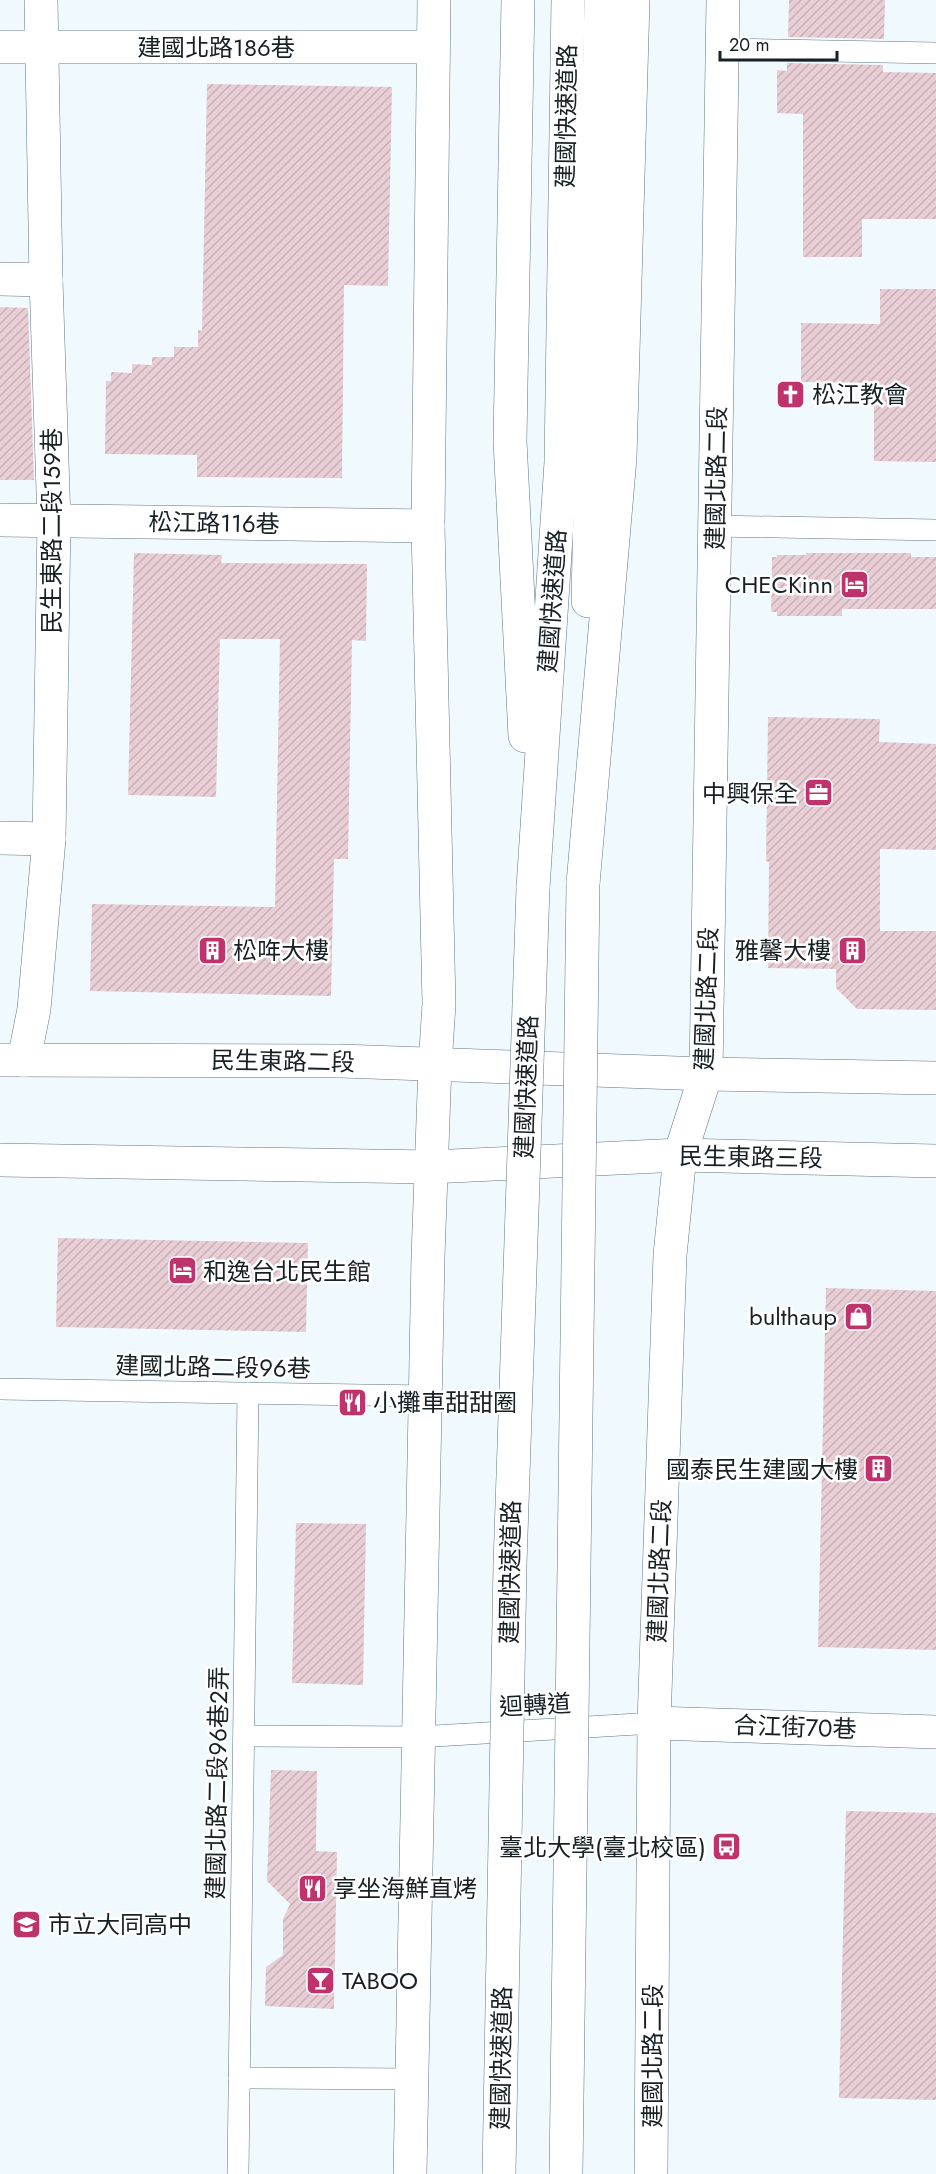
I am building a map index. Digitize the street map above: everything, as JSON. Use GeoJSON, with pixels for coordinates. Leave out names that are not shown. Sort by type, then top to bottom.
{"type":"FeatureCollection","features":[{"type":"Feature","properties":{"kind":"main road","name":"民生東路二段159巷"},"geometry":{"type":"LineString","coordinates":[[12,1060],[34,1009],[49,839],[54,521],[46,280],[41,0]]}},
{"type":"Feature","properties":{"kind":"main road"},"geometry":{"type":"LineString","coordinates":[[410,2174],[430,1167],[439,1004],[428,526],[434,0]]}},
{"type":"Feature","properties":{"kind":"main road"},"geometry":{"type":"LineString","coordinates":[[518,0],[510,441],[533,888]]}},
{"type":"Feature","properties":{"kind":"main road","name":"建國快速道路"},"geometry":{"type":"LineString","coordinates":[[499,2174],[510,1564],[533,888],[561,462],[568,0]]}},
{"type":"Feature","properties":{"kind":"main road","name":"建國快速道路"},"geometry":{"type":"LineString","coordinates":[[566,2174],[583,884],[601,0]]}},
{"type":"Feature","properties":{"kind":"main road"},"geometry":{"type":"LineString","coordinates":[[583,884],[620,458],[633,0]]}},
{"type":"Feature","properties":{"kind":"main road","name":"建國北路二段"},"geometry":{"type":"LineString","coordinates":[[651,2174],[654,1723],[670,1255],[680,1155],[706,1074],[723,0]]}},
{"type":"Feature","properties":{"kind":"main road","name":"建國北路186巷"},"geometry":{"type":"LineString","coordinates":[[0,47],[432,47]]}},
{"type":"Feature","properties":{"kind":"main road"},"geometry":{"type":"LineString","coordinates":[[0,279],[46,280]]}},
{"type":"Feature","properties":{"kind":"main road","name":"松江路116巷"},"geometry":{"type":"LineString","coordinates":[[0,520],[428,526]]}},
{"type":"Feature","properties":{"kind":"main road"},"geometry":{"type":"LineString","coordinates":[[0,838],[49,839]]}},
{"type":"Feature","properties":{"kind":"main road","name":"民生東路二段"},"geometry":{"type":"LineString","coordinates":[[12,1060],[341,1061],[706,1074]]}},
{"type":"Feature","properties":{"kind":"main road"},"geometry":{"type":"LineString","coordinates":[[706,1074],[936,1078]]}},
{"type":"Feature","properties":{"kind":"main road","name":"民生東路三段"},"geometry":{"type":"LineString","coordinates":[[430,1167],[680,1155],[936,1161]]}},
{"type":"Feature","properties":{"kind":"main road"},"geometry":{"type":"LineString","coordinates":[[0,1160],[430,1167]]}},
{"type":"Feature","properties":{"kind":"main road","name":"合江街70巷"},"geometry":{"type":"LineString","coordinates":[[654,1723],[936,1732]]}},
{"type":"Feature","properties":{"kind":"lane"},"geometry":{"type":"LineString","coordinates":[[723,49],[936,53]]}},
{"type":"Feature","properties":{"kind":"lane"},"geometry":{"type":"LineString","coordinates":[[715,526],[936,530]]}},
{"type":"Feature","properties":{"kind":"lane","name":"建國北路二段96巷"},"geometry":{"type":"LineString","coordinates":[[0,1389],[425,1396]]}},
{"type":"Feature","properties":{"kind":"lane","name":"建國北路二段96巷2弄"},"geometry":{"type":"LineString","coordinates":[[237,2174],[248,1393]]}},
{"type":"Feature","properties":{"kind":"lane","name":"迴轉道"},"geometry":{"type":"LineString","coordinates":[[244,1736],[418,1737],[654,1723]]}},
{"type":"Feature","properties":{"kind":"lane"},"geometry":{"type":"LineString","coordinates":[[239,2078],[413,2079]]}},
{"type":"Feature","properties":{"kind":"building"},"geometry":{"type":"Polygon","coordinates":[[[789,0],[885,0],[884,39],[788,37],[789,0]]]}},
{"type":"Feature","properties":{"kind":"building"},"geometry":{"type":"Polygon","coordinates":[[[787,63],[883,65],[883,72],[936,73],[936,219],[862,219],[862,257],[803,257],[803,114],[777,113],[777,70],[787,71],[787,63]]]}},
{"type":"Feature","properties":{"kind":"building"},"geometry":{"type":"Polygon","coordinates":[[[207,84],[392,87],[388,286],[344,285],[342,478],[197,477],[197,455],[105,454],[106,381],[111,381],[111,372],[132,373],[132,364],[152,365],[152,357],[174,357],[174,347],[198,347],[198,330],[202,331],[207,84]]]}},
{"type":"Feature","properties":{"kind":"building"},"geometry":{"type":"Polygon","coordinates":[[[880,289],[936,289],[936,462],[874,461],[874,383],[801,382],[801,323],[880,324],[880,289]]]}},
{"type":"Feature","properties":{"kind":"building"},"geometry":{"type":"Polygon","coordinates":[[[0,307],[28,308],[34,480],[0,480],[0,307]]]}},
{"type":"Feature","properties":{"kind":"building"},"geometry":{"type":"Polygon","coordinates":[[[134,553],[222,555],[221,563],[367,564],[366,641],[352,640],[348,859],[334,859],[331,996],[90,991],[92,904],[275,907],[280,639],[220,639],[216,797],[128,795],[134,553]]]}},
{"type":"Feature","properties":{"kind":"building","name":"CHECKinn"},"geometry":{"type":"Polygon","coordinates":[[[806,553],[911,553],[911,557],[936,557],[936,609],[842,609],[842,616],[777,616],[777,612],[771,612],[772,557],[806,555],[806,553]]]}},
{"type":"Feature","properties":{"kind":"building"},"geometry":{"type":"Polygon","coordinates":[[[768,717],[880,719],[879,742],[936,744],[936,850],[880,849],[880,931],[936,931],[936,1010],[857,1009],[836,988],[836,969],[768,968],[769,862],[766,861],[768,717]]]}},
{"type":"Feature","properties":{"kind":"building","name":"和逸台北民生館"},"geometry":{"type":"Polygon","coordinates":[[[58,1238],[308,1243],[306,1332],[56,1327],[58,1238]]]}},
{"type":"Feature","properties":{"kind":"building","name":"國泰民生建國大樓"},"geometry":{"type":"Polygon","coordinates":[[[826,1288],[936,1291],[936,1650],[818,1647],[826,1288]]]}},
{"type":"Feature","properties":{"kind":"building"},"geometry":{"type":"Polygon","coordinates":[[[296,1523],[366,1524],[363,1685],[292,1683],[296,1523]]]}},
{"type":"Feature","properties":{"kind":"building"},"geometry":{"type":"Polygon","coordinates":[[[271,1770],[317,1771],[316,1851],[337,1852],[334,2009],[265,2006],[266,1967],[283,1955],[283,1919],[290,1904],[267,1881],[271,1770]]]}},
{"type":"Feature","properties":{"kind":"building"},"geometry":{"type":"Polygon","coordinates":[[[846,1811],[936,1813],[936,2100],[839,2098],[846,1811]]]}},
{"type":"Feature","properties":{"kind":"place","name":"松江教會"},"geometry":{"type":"Point","coordinates":[791,394]}},
{"type":"Feature","properties":{"kind":"place","name":"CHECKinn"},"geometry":{"type":"Point","coordinates":[854,584]}},
{"type":"Feature","properties":{"kind":"place","name":"中興保全"},"geometry":{"type":"Point","coordinates":[819,793]}},
{"type":"Feature","properties":{"kind":"place","name":"松哖大樓"},"geometry":{"type":"Point","coordinates":[212,950]}},
{"type":"Feature","properties":{"kind":"place","name":"雅馨大樓"},"geometry":{"type":"Point","coordinates":[852,950]}},
{"type":"Feature","properties":{"kind":"place","name":"和逸台北民生館"},"geometry":{"type":"Point","coordinates":[182,1271]}},
{"type":"Feature","properties":{"kind":"place","name":"bulthaup"},"geometry":{"type":"Point","coordinates":[858,1316]}},
{"type":"Feature","properties":{"kind":"place","name":"小攤車甜甜圈"},"geometry":{"type":"Point","coordinates":[352,1402]}},
{"type":"Feature","properties":{"kind":"place","name":"國泰民生建國大樓"},"geometry":{"type":"Point","coordinates":[879,1469]}},
{"type":"Feature","properties":{"kind":"place","name":"臺北大學(臺北校區)"},"geometry":{"type":"Point","coordinates":[727,1847]}},
{"type":"Feature","properties":{"kind":"place","name":"享坐海鮮直烤"},"geometry":{"type":"Point","coordinates":[312,1888]}},
{"type":"Feature","properties":{"kind":"place","name":"市立大同高中"},"geometry":{"type":"Point","coordinates":[27,1924]}},
{"type":"Feature","properties":{"kind":"place","name":"TABOO"},"geometry":{"type":"Point","coordinates":[321,1980]}}]}
